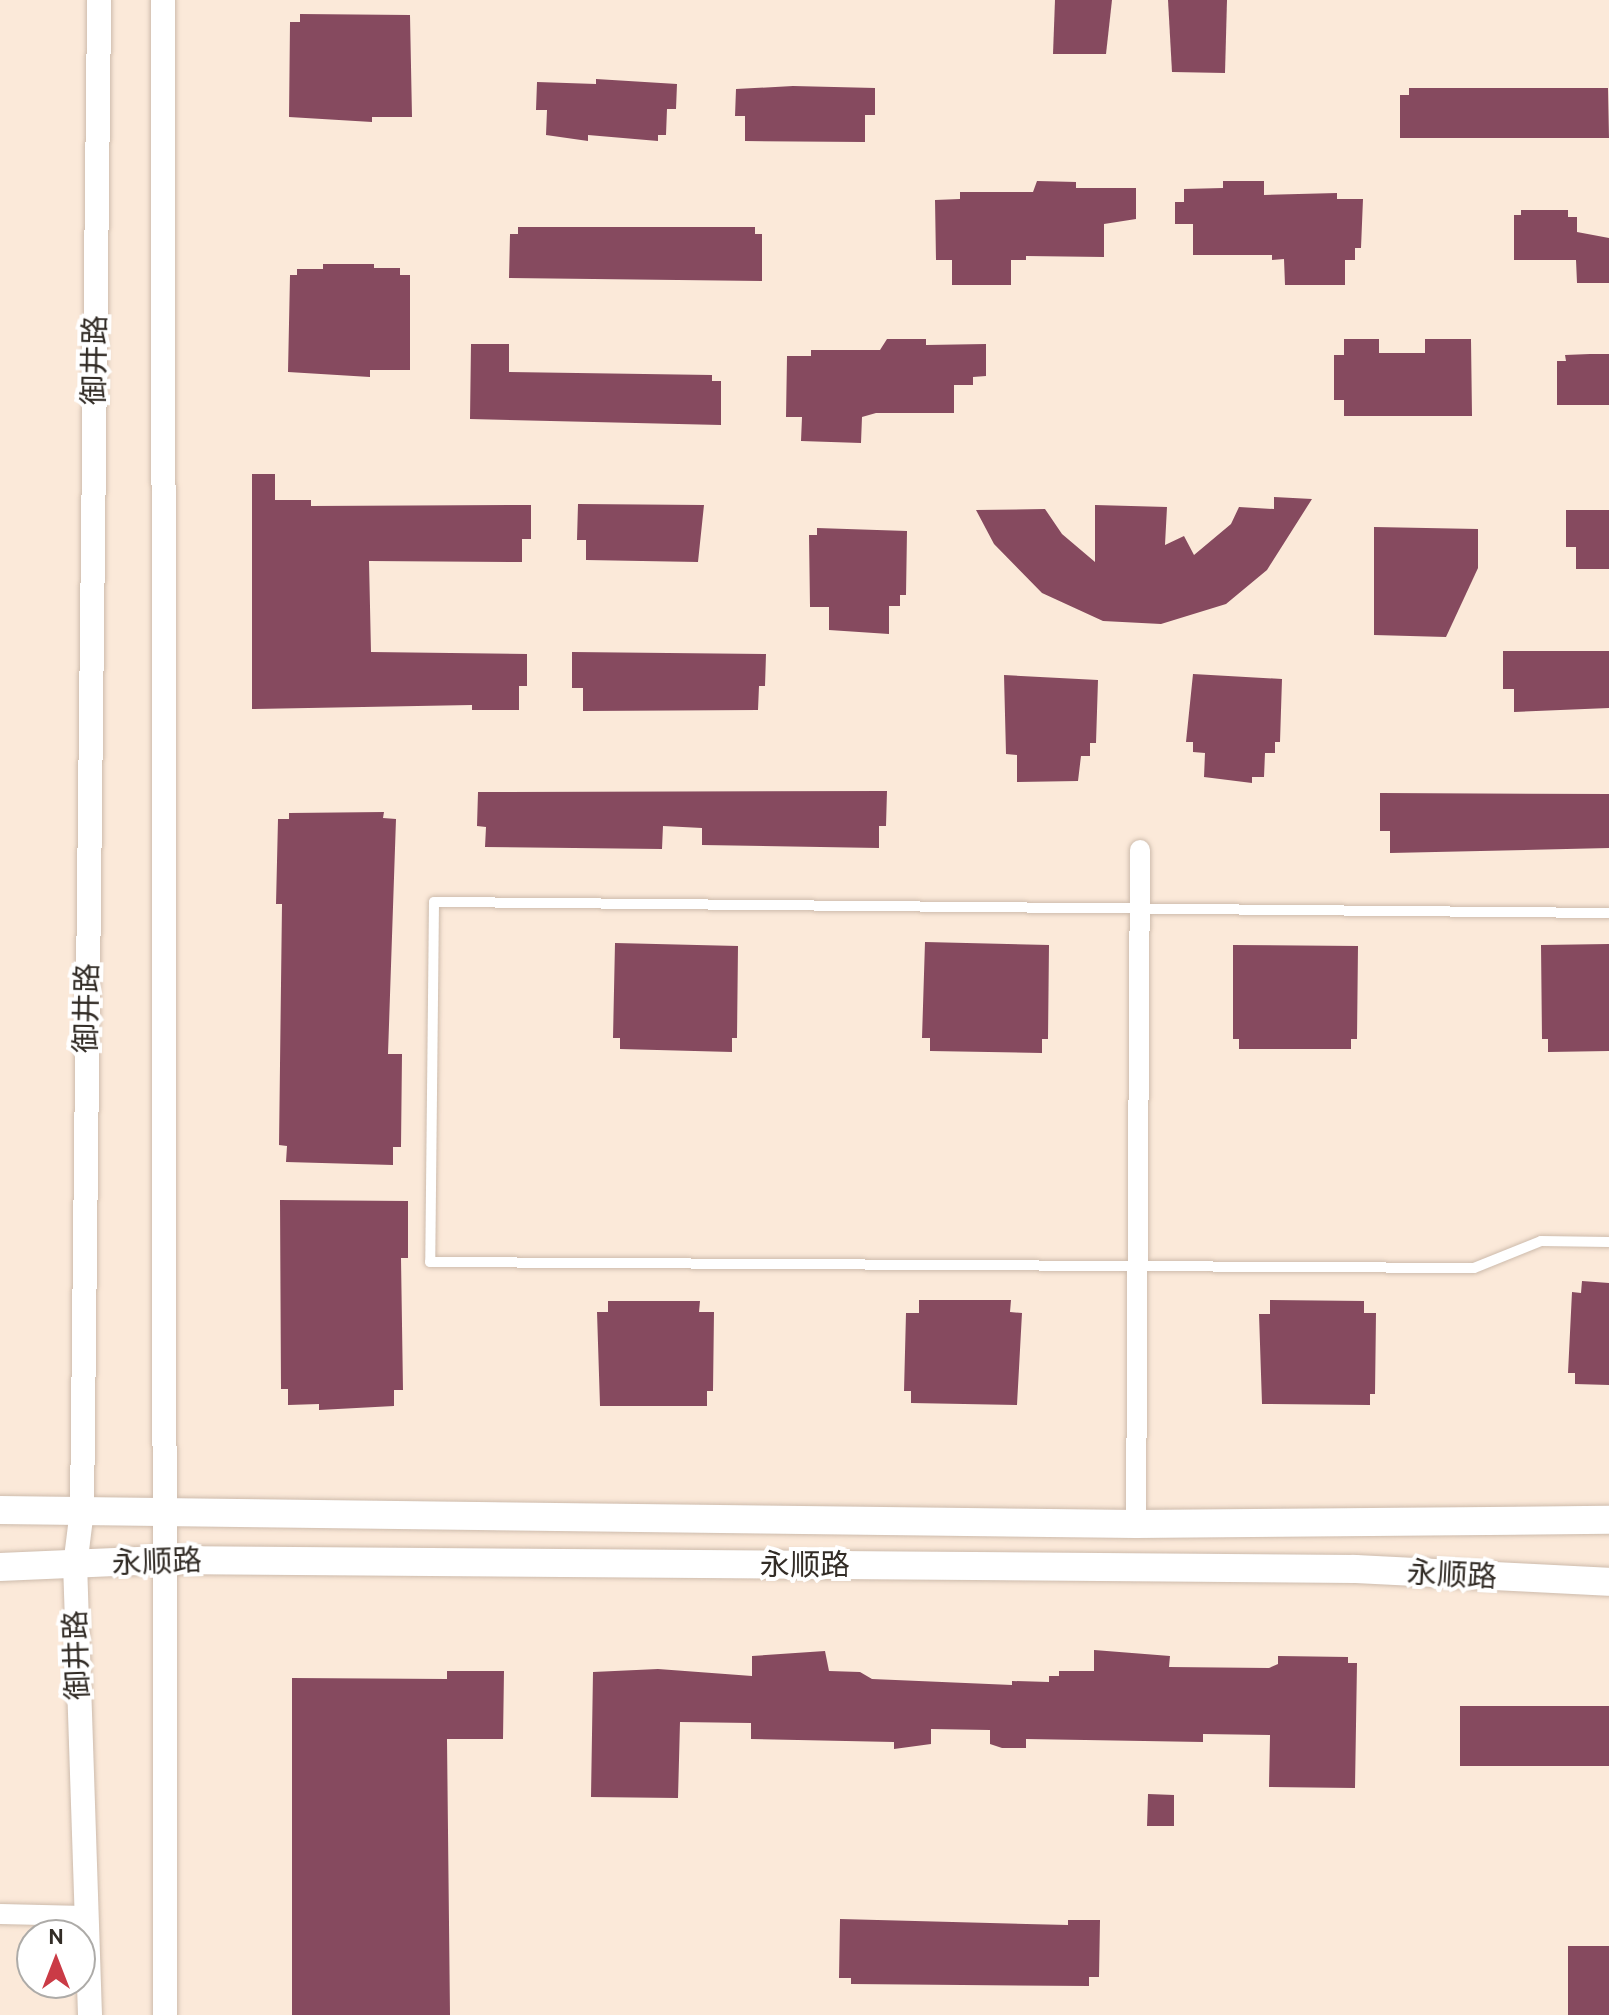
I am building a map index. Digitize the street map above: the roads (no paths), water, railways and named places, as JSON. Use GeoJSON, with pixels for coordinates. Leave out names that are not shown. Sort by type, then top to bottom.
{"type":"FeatureCollection","features":[{"type":"Feature","properties":{"kind":"main road","name":"永顺路"},"geometry":{"type":"LineString","coordinates":[[0,1510],[82,1510],[165,1516],[1136,1524],[1609,1520]]}},
{"type":"Feature","properties":{"kind":"main road","name":"永顺路"},"geometry":{"type":"LineString","coordinates":[[0,1567],[161,1560],[1355,1569],[1609,1582]]}},
{"type":"Feature","properties":{"kind":"street","name":"御井路"},"geometry":{"type":"LineString","coordinates":[[90,2015],[75,1566],[82,1510],[99,0]]}},
{"type":"Feature","properties":{"kind":"street"},"geometry":{"type":"LineString","coordinates":[[163,0],[165,1516],[161,1560],[165,2015]]}},
{"type":"Feature","properties":{"kind":"street"},"geometry":{"type":"LineString","coordinates":[[1136,1524],[1140,850]]}},
{"type":"Feature","properties":{"kind":"street"},"geometry":{"type":"LineString","coordinates":[[0,1914],[85,1916]]}},
{"type":"Feature","properties":{"kind":"lane"},"geometry":{"type":"LineString","coordinates":[[1609,913],[1140,906],[434,902],[430,1262],[1138,1263],[1474,1268],[1541,1241],[1609,1242]]}}]}
